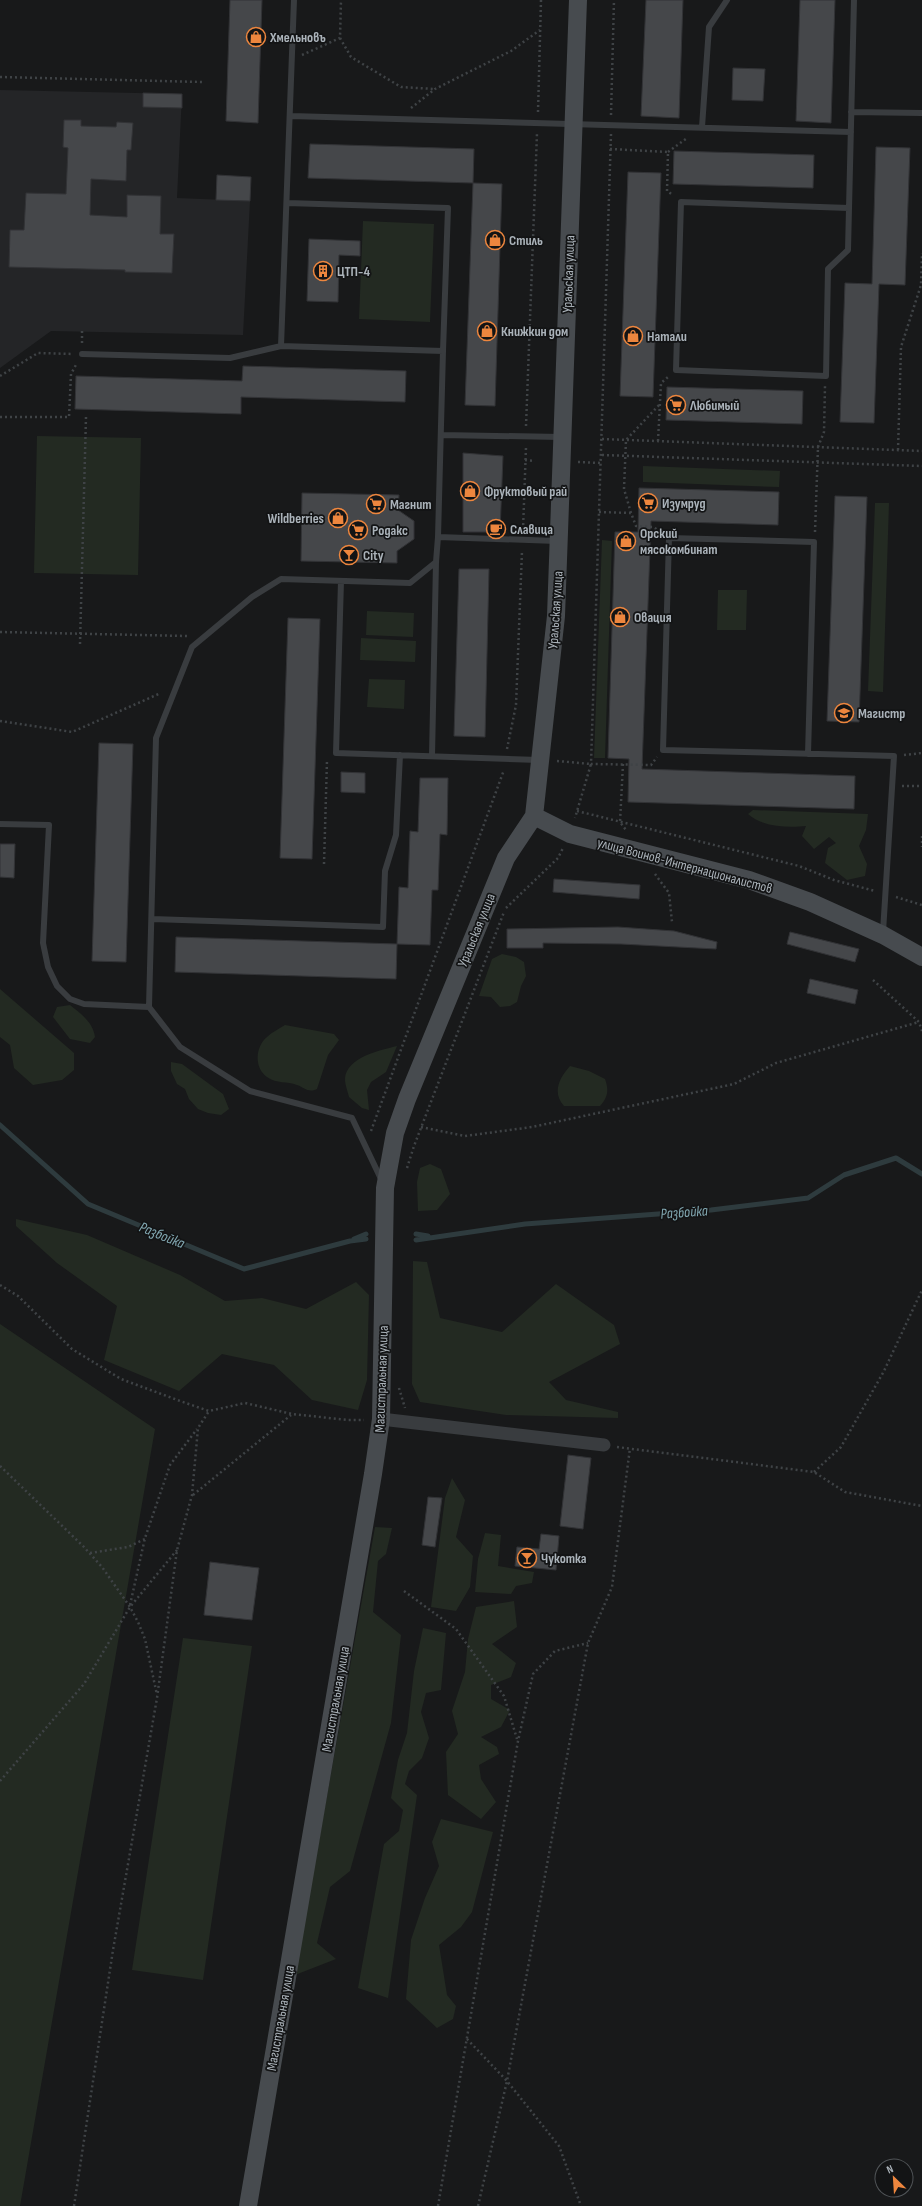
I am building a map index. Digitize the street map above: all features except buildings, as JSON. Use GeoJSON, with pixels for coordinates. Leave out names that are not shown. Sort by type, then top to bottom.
{"type":"FeatureCollection","features":[{"type":"Feature","properties":{"kind":"street","name":"Уральская улица"},"geometry":{"type":"LineString","coordinates":[[385,1188],[395,1133],[406,1099],[506,858],[534,816],[556,616],[578,0]]}},
{"type":"Feature","properties":{"kind":"street","name":"улица Воинов-Интернационалистов"},"geometry":{"type":"LineString","coordinates":[[534,816],[570,834],[749,880],[810,902],[883,936],[922,957]]}},
{"type":"Feature","properties":{"kind":"street","name":"Магистральная улица"},"geometry":{"type":"LineString","coordinates":[[248,2206],[374,1474],[381,1419],[385,1188]]}},
{"type":"Feature","properties":{"kind":"street"},"geometry":{"type":"LineString","coordinates":[[381,1419],[604,1445]]}},
{"type":"Feature","properties":{"kind":"lane"},"geometry":{"type":"LineString","coordinates":[[281,346],[291,116],[294,0]]}},
{"type":"Feature","properties":{"kind":"lane"},"geometry":{"type":"LineString","coordinates":[[702,127],[709,27],[728,0]]}},
{"type":"Feature","properties":{"kind":"lane"},"geometry":{"type":"LineString","coordinates":[[849,208],[681,202],[676,370],[826,376],[828,269],[848,250],[854,0]]}},
{"type":"Feature","properties":{"kind":"lane"},"geometry":{"type":"LineString","coordinates":[[851,112],[922,114]]}},
{"type":"Feature","properties":{"kind":"lane"},"geometry":{"type":"LineString","coordinates":[[291,116],[851,132]]}},
{"type":"Feature","properties":{"kind":"lane"},"geometry":{"type":"LineString","coordinates":[[287,203],[448,208],[436,562],[432,756]]}},
{"type":"Feature","properties":{"kind":"lane"},"geometry":{"type":"LineString","coordinates":[[82,354],[230,358],[281,346],[443,351]]}},
{"type":"Feature","properties":{"kind":"lane"},"geometry":{"type":"LineString","coordinates":[[441,435],[562,437]]}},
{"type":"Feature","properties":{"kind":"lane"},"geometry":{"type":"LineString","coordinates":[[438,537],[559,541]]}},
{"type":"Feature","properties":{"kind":"lane"},"geometry":{"type":"LineString","coordinates":[[808,754],[814,542],[669,538],[663,750],[808,754],[894,756],[883,936]]}},
{"type":"Feature","properties":{"kind":"lane"},"geometry":{"type":"LineString","coordinates":[[385,1188],[366,1144],[352,1118],[250,1091],[180,1047],[149,1007],[156,738],[192,648],[252,597],[281,580],[410,583],[436,562]]}},
{"type":"Feature","properties":{"kind":"lane"},"geometry":{"type":"LineString","coordinates":[[341,581],[336,753],[540,760]]}},
{"type":"Feature","properties":{"kind":"lane"},"geometry":{"type":"LineString","coordinates":[[152,919],[383,927],[385,871],[396,835],[400,755]]}},
{"type":"Feature","properties":{"kind":"lane"},"geometry":{"type":"LineString","coordinates":[[0,824],[49,825],[43,944],[48,967],[57,986],[70,999],[84,1004],[149,1007]]}},
{"type":"Feature","properties":{"kind":"path"},"geometry":{"type":"LineString","coordinates":[[341,0],[340,38],[351,57],[401,87],[435,90]]}},
{"type":"Feature","properties":{"kind":"path"},"geometry":{"type":"LineString","coordinates":[[366,1144],[503,772],[516,705],[541,0]]}},
{"type":"Feature","properties":{"kind":"path"},"geometry":{"type":"LineString","coordinates":[[614,0],[602,455],[591,764],[577,811],[799,866],[834,880],[922,905]]}},
{"type":"Feature","properties":{"kind":"path"},"geometry":{"type":"LineString","coordinates":[[399,118],[435,90],[511,52],[540,30]]}},
{"type":"Feature","properties":{"kind":"path"},"geometry":{"type":"LineString","coordinates":[[292,59],[340,38]]}},
{"type":"Feature","properties":{"kind":"path"},"geometry":{"type":"LineString","coordinates":[[0,77],[202,82]]}},
{"type":"Feature","properties":{"kind":"path"},"geometry":{"type":"LineString","coordinates":[[610,149],[668,152],[667,191],[681,202]]}},
{"type":"Feature","properties":{"kind":"path"},"geometry":{"type":"LineString","coordinates":[[898,450],[901,347],[921,285],[922,252]]}},
{"type":"Feature","properties":{"kind":"path"},"geometry":{"type":"LineString","coordinates":[[0,376],[38,353],[82,354],[71,374],[69,417],[0,417]]}},
{"type":"Feature","properties":{"kind":"path"},"geometry":{"type":"LineString","coordinates":[[658,441],[661,383],[676,370]]}},
{"type":"Feature","properties":{"kind":"path"},"geometry":{"type":"LineString","coordinates":[[814,542],[818,447],[824,432],[826,376]]}},
{"type":"Feature","properties":{"kind":"path"},"geometry":{"type":"LineString","coordinates":[[660,404],[626,440],[624,489],[636,526],[653,527],[669,538]]}},
{"type":"Feature","properties":{"kind":"path"},"geometry":{"type":"LineString","coordinates":[[80,644],[86,417]]}},
{"type":"Feature","properties":{"kind":"path"},"geometry":{"type":"LineString","coordinates":[[602,439],[922,450]]}},
{"type":"Feature","properties":{"kind":"path"},"geometry":{"type":"LineString","coordinates":[[602,455],[922,466]]}},
{"type":"Feature","properties":{"kind":"path"},"geometry":{"type":"LineString","coordinates":[[525,460],[535,460]]}},
{"type":"Feature","properties":{"kind":"path"},"geometry":{"type":"LineString","coordinates":[[575,462],[601,463]]}},
{"type":"Feature","properties":{"kind":"path"},"geometry":{"type":"LineString","coordinates":[[599,512],[632,513]]}},
{"type":"Feature","properties":{"kind":"path"},"geometry":{"type":"LineString","coordinates":[[0,632],[186,636],[192,632]]}},
{"type":"Feature","properties":{"kind":"path"},"geometry":{"type":"LineString","coordinates":[[0,721],[72,732],[176,687]]}},
{"type":"Feature","properties":{"kind":"path"},"geometry":{"type":"LineString","coordinates":[[540,760],[591,764],[651,765],[663,750]]}},
{"type":"Feature","properties":{"kind":"path"},"geometry":{"type":"LineString","coordinates":[[894,756],[922,753]]}},
{"type":"Feature","properties":{"kind":"path"},"geometry":{"type":"LineString","coordinates":[[620,822],[623,764]]}},
{"type":"Feature","properties":{"kind":"path"},"geometry":{"type":"LineString","coordinates":[[892,785],[922,786]]}},
{"type":"Feature","properties":{"kind":"path"},"geometry":{"type":"LineString","coordinates":[[922,836],[922,847]]}},
{"type":"Feature","properties":{"kind":"path"},"geometry":{"type":"LineString","coordinates":[[324,857],[324,864]]}},
{"type":"Feature","properties":{"kind":"path"},"geometry":{"type":"LineString","coordinates":[[406,1173],[421,1127],[506,906],[558,858]]}},
{"type":"Feature","properties":{"kind":"path"},"geometry":{"type":"LineString","coordinates":[[873,980],[919,1022],[922,1031]]}},
{"type":"Feature","properties":{"kind":"path"},"geometry":{"type":"LineString","coordinates":[[421,1127],[465,1136],[539,1125],[734,1084],[776,1063],[919,1022]]}},
{"type":"Feature","properties":{"kind":"path"},"geometry":{"type":"LineString","coordinates":[[0,1285],[18,1296],[72,1350],[121,1380],[209,1411],[245,1403],[292,1414],[348,1420],[381,1419]]}},
{"type":"Feature","properties":{"kind":"path"},"geometry":{"type":"LineString","coordinates":[[814,1472],[840,1447],[884,1371],[922,1290]]}},
{"type":"Feature","properties":{"kind":"path"},"geometry":{"type":"LineString","coordinates":[[130,1607],[145,1538],[170,1465],[209,1411]]}},
{"type":"Feature","properties":{"kind":"path"},"geometry":{"type":"LineString","coordinates":[[192,1495],[292,1414]]}},
{"type":"Feature","properties":{"kind":"path"},"geometry":{"type":"LineString","coordinates":[[74,2206],[113,1950],[157,1698],[177,1550],[192,1495],[198,1428]]}},
{"type":"Feature","properties":{"kind":"path"},"geometry":{"type":"LineString","coordinates":[[604,1445],[814,1472],[845,1492],[922,1506]]}},
{"type":"Feature","properties":{"kind":"path"},"geometry":{"type":"LineString","coordinates":[[478,2206],[507,2081],[588,1643],[612,1587],[630,1448]]}},
{"type":"Feature","properties":{"kind":"path"},"geometry":{"type":"LineString","coordinates":[[0,1466],[90,1553],[102,1567],[130,1607],[145,1639],[157,1698]]}},
{"type":"Feature","properties":{"kind":"path"},"geometry":{"type":"LineString","coordinates":[[90,1553],[128,1546],[145,1538]]}},
{"type":"Feature","properties":{"kind":"path"},"geometry":{"type":"LineString","coordinates":[[0,1781],[84,1684],[130,1607],[177,1550]]}},
{"type":"Feature","properties":{"kind":"path"},"geometry":{"type":"LineString","coordinates":[[404,1591],[456,1629],[504,1696],[518,1740]]}},
{"type":"Feature","properties":{"kind":"path"},"geometry":{"type":"LineString","coordinates":[[438,2206],[518,1740],[533,1674],[555,1651],[588,1643]]}},
{"type":"Feature","properties":{"kind":"path"},"geometry":{"type":"LineString","coordinates":[[467,2039],[507,2081],[559,2146],[581,2206]]}},
{"type":"Feature","properties":{"kind":"shaded area"},"geometry":{"type":"Polygon","coordinates":[[[0,90],[182,94],[177,198],[250,201],[243,335],[51,331],[0,368],[0,90]]]}},
{"type":"Feature","properties":{"kind":"shaded area"},"geometry":{"type":"Polygon","coordinates":[[[363,221],[434,224],[430,322],[359,319],[363,221]]]}},
{"type":"Feature","properties":{"kind":"shaded area"},"geometry":{"type":"Polygon","coordinates":[[[37,436],[141,438],[138,575],[34,573],[37,436]]]}},
{"type":"Feature","properties":{"kind":"shaded area"},"geometry":{"type":"Polygon","coordinates":[[[643,466],[780,471],[779,487],[643,482],[643,466]]]}},
{"type":"Feature","properties":{"kind":"shaded area"},"geometry":{"type":"Polygon","coordinates":[[[875,503],[889,503],[883,692],[868,691],[875,503]]]}},
{"type":"Feature","properties":{"kind":"shaded area"},"geometry":{"type":"Polygon","coordinates":[[[602,540],[612,541],[605,758],[594,758],[602,540]]]}},
{"type":"Feature","properties":{"kind":"shaded area"},"geometry":{"type":"Polygon","coordinates":[[[718,590],[747,590],[746,630],[717,630],[718,590]]]}},
{"type":"Feature","properties":{"kind":"shaded area"},"geometry":{"type":"Polygon","coordinates":[[[367,611],[414,613],[413,637],[366,635],[367,611]]]}},
{"type":"Feature","properties":{"kind":"shaded area"},"geometry":{"type":"Polygon","coordinates":[[[361,638],[416,641],[415,662],[360,660],[361,638]]]}},
{"type":"Feature","properties":{"kind":"shaded area"},"geometry":{"type":"Polygon","coordinates":[[[369,679],[405,680],[404,709],[367,707],[369,679]]]}},
{"type":"Feature","properties":{"kind":"shaded area"},"geometry":{"type":"Polygon","coordinates":[[[753,810],[868,814],[866,830],[859,846],[867,864],[865,876],[847,880],[825,863],[828,848],[836,843],[829,837],[814,849],[802,836],[806,826],[783,827],[760,822],[748,814],[753,810]]]}},
{"type":"Feature","properties":{"kind":"shaded area"},"geometry":{"type":"Polygon","coordinates":[[[502,954],[516,957],[524,962],[526,976],[521,986],[517,1002],[510,1006],[500,1007],[491,997],[479,996],[492,959],[502,954]]]}},
{"type":"Feature","properties":{"kind":"shaded area"},"geometry":{"type":"Polygon","coordinates":[[[0,989],[74,1053],[74,1070],[62,1080],[33,1085],[14,1068],[10,1045],[0,1037],[0,989]]]}},
{"type":"Feature","properties":{"kind":"shaded area"},"geometry":{"type":"Polygon","coordinates":[[[70,1005],[86,1019],[92,1027],[95,1037],[90,1043],[70,1039],[53,1017],[57,1007],[70,1005]]]}},
{"type":"Feature","properties":{"kind":"shaded area"},"geometry":{"type":"Polygon","coordinates":[[[285,1025],[334,1034],[339,1040],[328,1055],[317,1089],[309,1090],[297,1085],[274,1081],[267,1077],[260,1068],[258,1063],[258,1052],[260,1046],[269,1035],[285,1025]]]}},
{"type":"Feature","properties":{"kind":"shaded area"},"geometry":{"type":"Polygon","coordinates":[[[397,1046],[386,1072],[371,1082],[367,1090],[369,1110],[362,1108],[349,1097],[345,1081],[347,1071],[351,1065],[365,1056],[397,1046]]]}},
{"type":"Feature","properties":{"kind":"shaded area"},"geometry":{"type":"Polygon","coordinates":[[[171,1062],[182,1064],[223,1094],[229,1109],[221,1115],[208,1113],[198,1109],[189,1099],[185,1089],[177,1084],[171,1071],[171,1062]]]}},
{"type":"Feature","properties":{"kind":"shaded area"},"geometry":{"type":"Polygon","coordinates":[[[570,1066],[589,1071],[605,1079],[607,1093],[605,1100],[600,1106],[564,1106],[560,1101],[558,1096],[558,1086],[563,1075],[570,1066]]]}},
{"type":"Feature","properties":{"kind":"shaded area"},"geometry":{"type":"Polygon","coordinates":[[[430,1164],[441,1169],[450,1194],[437,1210],[418,1211],[417,1182],[420,1168],[430,1164]]]}},
{"type":"Feature","properties":{"kind":"shaded area"},"geometry":{"type":"Polygon","coordinates":[[[16,1219],[87,1235],[180,1275],[225,1301],[262,1298],[306,1309],[356,1282],[369,1295],[367,1380],[358,1410],[312,1400],[274,1365],[222,1354],[179,1391],[104,1360],[117,1306],[57,1263],[16,1226],[16,1219]]]}},
{"type":"Feature","properties":{"kind":"shaded area"},"geometry":{"type":"Polygon","coordinates":[[[413,1261],[427,1262],[440,1318],[502,1332],[556,1284],[614,1325],[620,1344],[549,1382],[566,1400],[618,1412],[618,1418],[506,1415],[420,1402],[412,1384],[413,1261]]]}},
{"type":"Feature","properties":{"kind":"shaded area"},"geometry":{"type":"Polygon","coordinates":[[[0,1324],[155,1429],[20,2206],[0,2206],[0,1324]]]}},
{"type":"Feature","properties":{"kind":"shaded area"},"geometry":{"type":"Polygon","coordinates":[[[452,1478],[465,1500],[456,1537],[473,1556],[470,1587],[456,1611],[431,1607],[445,1498],[452,1478]]]}},
{"type":"Feature","properties":{"kind":"shaded area"},"geometry":{"type":"Polygon","coordinates":[[[375,1527],[392,1528],[386,1554],[378,1561],[373,1612],[401,1635],[391,1723],[350,1871],[330,1887],[317,1943],[336,1959],[295,1975],[375,1527]]]}},
{"type":"Feature","properties":{"kind":"shaded area"},"geometry":{"type":"Polygon","coordinates":[[[485,1533],[501,1535],[498,1566],[534,1572],[532,1583],[516,1586],[511,1594],[475,1592],[478,1559],[485,1533]]]}},
{"type":"Feature","properties":{"kind":"shaded area"},"geometry":{"type":"Polygon","coordinates":[[[514,1601],[517,1627],[492,1644],[516,1663],[511,1677],[491,1685],[491,1699],[510,1710],[501,1727],[481,1737],[497,1747],[499,1754],[479,1765],[481,1779],[496,1802],[481,1819],[448,1795],[446,1752],[458,1734],[452,1711],[465,1672],[468,1639],[476,1607],[514,1601]]]}},
{"type":"Feature","properties":{"kind":"shaded area"},"geometry":{"type":"Polygon","coordinates":[[[423,1628],[446,1633],[441,1690],[426,1693],[421,1712],[429,1738],[422,1758],[409,1771],[405,1784],[417,1795],[388,1998],[358,1988],[384,1844],[399,1831],[403,1810],[391,1798],[398,1760],[407,1733],[414,1671],[423,1628]]]}},
{"type":"Feature","properties":{"kind":"shaded area"},"geometry":{"type":"Polygon","coordinates":[[[183,1638],[252,1646],[203,1980],[132,1970],[183,1638]]]}},
{"type":"Feature","properties":{"kind":"shaded area"},"geometry":{"type":"Polygon","coordinates":[[[441,1819],[493,1832],[472,1912],[461,1927],[439,1945],[447,1995],[456,2006],[453,2019],[437,2028],[406,1999],[411,1940],[425,1898],[439,1866],[432,1842],[441,1819]]]}},
{"type":"Feature","properties":{"kind":"waterway","name":"Разбойка"},"geometry":{"type":"LineString","coordinates":[[0,1125],[88,1204],[244,1269],[350,1241],[366,1239]]}},
{"type":"Feature","properties":{"kind":"waterway","name":"Разбойка"},"geometry":{"type":"LineString","coordinates":[[416,1240],[525,1224],[711,1210],[808,1198],[844,1175],[896,1158],[922,1174]]}},
{"type":"Feature","properties":{"kind":"waterway","name":"Разбойка"},"geometry":{"type":"LineString","coordinates":[[354,1239],[366,1234]]}},
{"type":"Feature","properties":{"kind":"waterway","name":"Разбойка"},"geometry":{"type":"LineString","coordinates":[[416,1234],[428,1236]]}},
{"type":"Feature","properties":{"kind":"place","name":"Хмельновъ"},"geometry":{"type":"Point","coordinates":[256,37]}},
{"type":"Feature","properties":{"kind":"place","name":"Стиль"},"geometry":{"type":"Point","coordinates":[495,240]}},
{"type":"Feature","properties":{"kind":"place","name":"ЦТП-4"},"geometry":{"type":"Point","coordinates":[323,271]}},
{"type":"Feature","properties":{"kind":"place","name":"Книжкин дом"},"geometry":{"type":"Point","coordinates":[487,331]}},
{"type":"Feature","properties":{"kind":"place","name":"Натали"},"geometry":{"type":"Point","coordinates":[633,336]}},
{"type":"Feature","properties":{"kind":"place","name":"Любимый"},"geometry":{"type":"Point","coordinates":[676,405]}},
{"type":"Feature","properties":{"kind":"place","name":"Фруктовый рай"},"geometry":{"type":"Point","coordinates":[470,491]}},
{"type":"Feature","properties":{"kind":"place","name":"Изумруд"},"geometry":{"type":"Point","coordinates":[648,503]}},
{"type":"Feature","properties":{"kind":"place","name":"Магнит"},"geometry":{"type":"Point","coordinates":[376,504]}},
{"type":"Feature","properties":{"kind":"place","name":"Wildberries"},"geometry":{"type":"Point","coordinates":[338,518]}},
{"type":"Feature","properties":{"kind":"place","name":"Славица"},"geometry":{"type":"Point","coordinates":[496,529]}},
{"type":"Feature","properties":{"kind":"place","name":"Родакс"},"geometry":{"type":"Point","coordinates":[358,530]}},
{"type":"Feature","properties":{"kind":"place","name":"Орский мясокомбинат"},"geometry":{"type":"Point","coordinates":[626,541]}},
{"type":"Feature","properties":{"kind":"place","name":"City"},"geometry":{"type":"Point","coordinates":[349,555]}},
{"type":"Feature","properties":{"kind":"place","name":"Овация"},"geometry":{"type":"Point","coordinates":[620,617]}},
{"type":"Feature","properties":{"kind":"place","name":"Магистр"},"geometry":{"type":"Point","coordinates":[844,713]}},
{"type":"Feature","properties":{"kind":"place","name":"Чукотка"},"geometry":{"type":"Point","coordinates":[527,1558]}}]}
